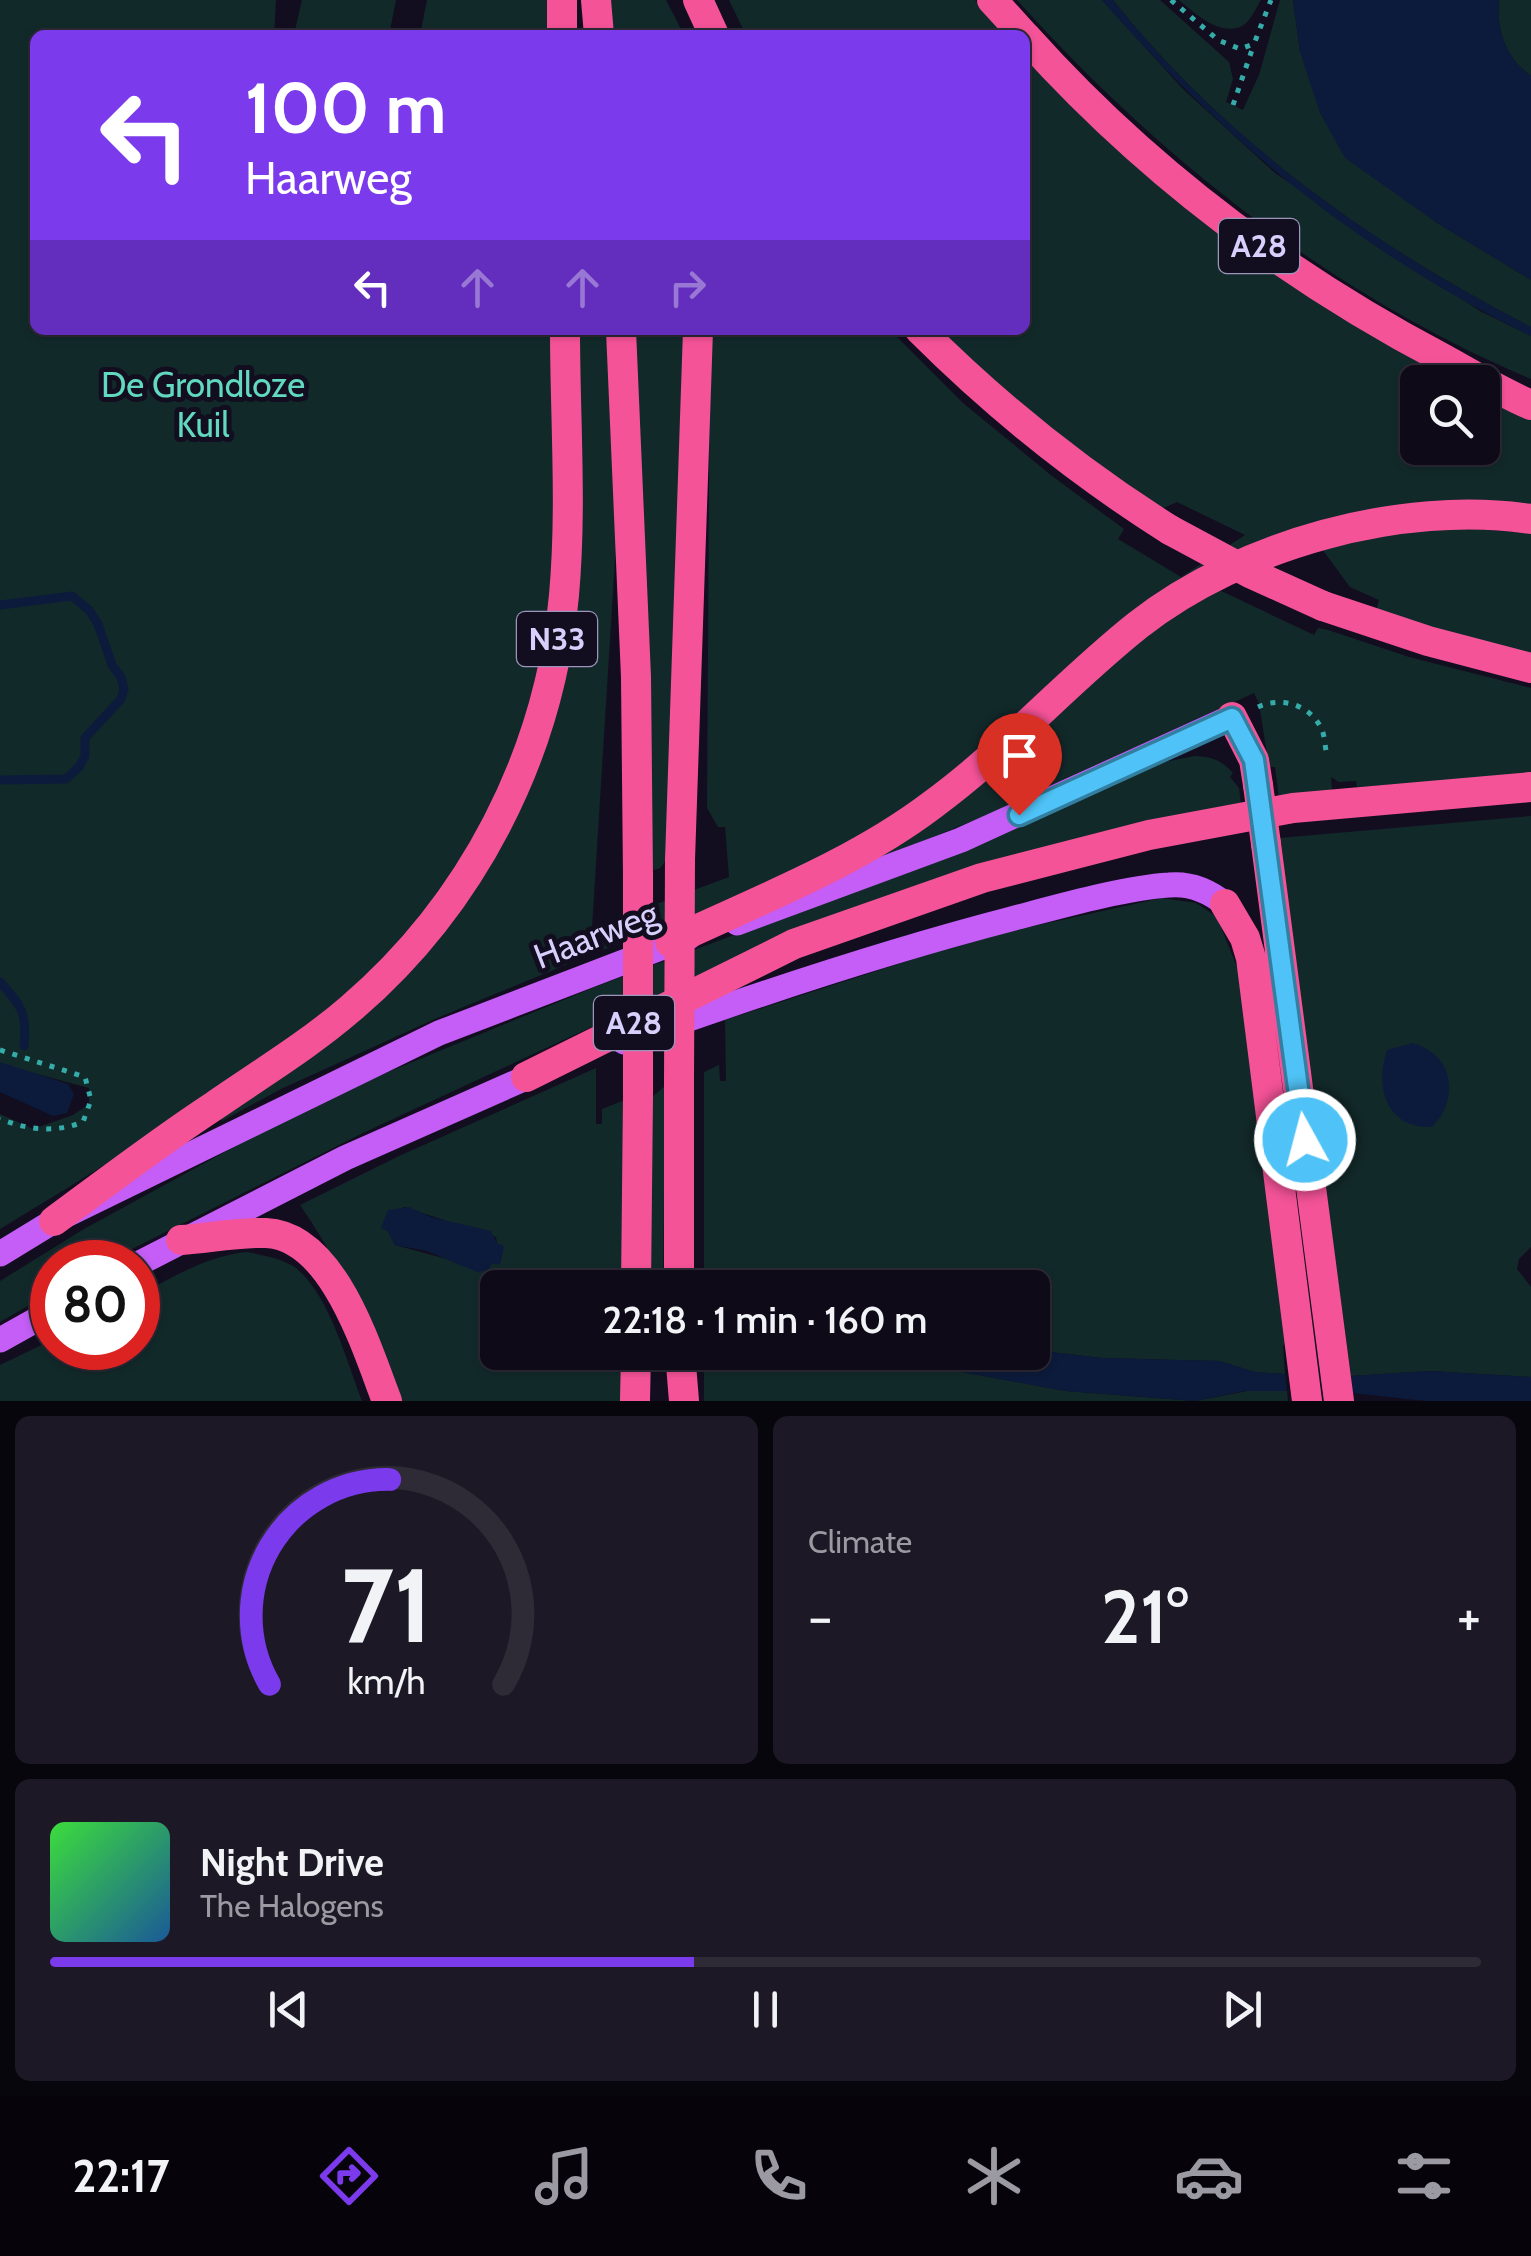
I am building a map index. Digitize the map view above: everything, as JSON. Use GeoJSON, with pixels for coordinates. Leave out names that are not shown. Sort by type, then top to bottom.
{"type":"FeatureCollection","features":[{"type":"Feature","properties":{"kind":"highway"},"geometry":{"type":"LineString","coordinates":[[562,0],[562,30]]}},
{"type":"Feature","properties":{"kind":"highway"},"geometry":{"type":"LineString","coordinates":[[596,0],[599,30]]}},
{"type":"Feature","properties":{"kind":"highway"},"geometry":{"type":"LineString","coordinates":[[697,0],[698,30]]}},
{"type":"Feature","properties":{"kind":"highway"},"geometry":{"type":"LineString","coordinates":[[697,0],[712,30]]}},
{"type":"Feature","properties":{"kind":"highway","name":"A28"},"geometry":{"type":"LineString","coordinates":[[992,0],[1019,30]]}},
{"type":"Feature","properties":{"kind":"highway","name":"A28"},"geometry":{"type":"LineString","coordinates":[[1030,42],[1133,144],[1228,223],[1319,289],[1531,405]]}},
{"type":"Feature","properties":{"kind":"highway","name":"N33"},"geometry":{"type":"LineString","coordinates":[[54,1221],[303,1047],[351,1008],[416,943],[482,852],[524,766],[549,684],[561,614],[567,496],[565,335]]}},
{"type":"Feature","properties":{"kind":"highway","name":"N33"},"geometry":{"type":"LineString","coordinates":[[621,335],[636,677],[636,1270]]}},
{"type":"Feature","properties":{"kind":"highway"},"geometry":{"type":"LineString","coordinates":[[679,1270],[680,860],[698,335]]}},
{"type":"Feature","properties":{"kind":"highway"},"geometry":{"type":"LineString","coordinates":[[925,335],[969,379],[1051,449],[1170,530],[1323,606],[1428,641],[1531,668]]}},
{"type":"Feature","properties":{"kind":"highway"},"geometry":{"type":"LineString","coordinates":[[670,942],[882,840],[986,762],[1140,623],[1197,587],[1292,546],[1376,521],[1488,514],[1531,519]]}},
{"type":"Feature","properties":{"kind":"highway"},"geometry":{"type":"LineString","coordinates":[[1232,718],[1254,760],[1258,784],[1338,1401]]}},
{"type":"Feature","properties":{"kind":"highway","name":"A28"},"geometry":{"type":"LineString","coordinates":[[526,1076],[794,944],[982,878],[1149,835],[1293,808],[1531,787]]}},
{"type":"Feature","properties":{"kind":"highway"},"geometry":{"type":"LineString","coordinates":[[1225,904],[1246,938],[1250,958],[1306,1401]]}},
{"type":"Feature","properties":{"kind":"highway"},"geometry":{"type":"LineString","coordinates":[[182,1240],[270,1233],[310,1253],[342,1294],[387,1401]]}},
{"type":"Feature","properties":{"kind":"highway"},"geometry":{"type":"LineString","coordinates":[[635,1401],[636,1370]]}},
{"type":"Feature","properties":{"kind":"highway"},"geometry":{"type":"LineString","coordinates":[[679,1370],[680,1401]]}},
{"type":"Feature","properties":{"kind":"main road","name":"Haarweg"},"geometry":{"type":"LineString","coordinates":[[0,1254],[54,1221],[438,1033],[670,942],[767,914],[961,840],[1232,718]]}},
{"type":"Feature","properties":{"kind":"main road"},"geometry":{"type":"LineString","coordinates":[[160,1252],[292,1184],[526,1076],[792,982],[1038,912],[1170,884],[1212,893],[1225,904]]}},
{"type":"Feature","properties":{"kind":"main road"},"geometry":{"type":"LineString","coordinates":[[0,1340],[30,1323]]}},
{"type":"Feature","properties":{"kind":"path"},"geometry":{"type":"LineString","coordinates":[[1171,0],[1229,47],[1240,49],[1254,44]]}},
{"type":"Feature","properties":{"kind":"path"},"geometry":{"type":"LineString","coordinates":[[1233,105],[1271,0]]}},
{"type":"Feature","properties":{"kind":"path"},"geometry":{"type":"LineString","coordinates":[[1232,718],[1267,702],[1289,702],[1303,708],[1322,730],[1326,756]]}},
{"type":"Feature","properties":{"kind":"path"},"geometry":{"type":"LineString","coordinates":[[0,1050],[85,1077],[91,1100],[83,1122],[63,1130],[20,1127],[0,1119]]}},
{"type":"Feature","properties":{"kind":"green space","name":"De Grondloze Kuil"},"geometry":{"type":"Polygon","coordinates":[[[0,0],[276,0],[274,30],[30,30],[30,335],[555,335],[555,519],[549,594],[533,688],[496,795],[470,846],[405,939],[366,981],[315,1026],[218,1092],[0,1229],[0,1114],[33,1129],[73,1115],[89,1104],[89,1088],[0,1064],[0,0]]]}},
{"type":"Feature","properties":{"kind":"green space"},"geometry":{"type":"Polygon","coordinates":[[[302,0],[396,0],[390,30],[295,30],[302,0]]]}},
{"type":"Feature","properties":{"kind":"green space"},"geometry":{"type":"Polygon","coordinates":[[[427,0],[552,0],[553,30],[421,30],[427,0]]]}},
{"type":"Feature","properties":{"kind":"green space"},"geometry":{"type":"Polygon","coordinates":[[[606,0],[666,0],[681,30],[609,30],[606,0]]]}},
{"type":"Feature","properties":{"kind":"green space"},"geometry":{"type":"Polygon","coordinates":[[[729,0],[975,0],[1001,30],[744,30],[729,0]]]}},
{"type":"Feature","properties":{"kind":"green space"},"geometry":{"type":"Polygon","coordinates":[[[1017,0],[1102,0],[1183,89],[1275,173],[1480,311],[1531,336],[1531,379],[1387,307],[1253,218],[1129,114],[1017,0]]]}},
{"type":"Feature","properties":{"kind":"green space"},"geometry":{"type":"Polygon","coordinates":[[[1113,0],[1160,0],[1229,62],[1233,79],[1226,102],[1243,110],[1259,75],[1280,0],[1293,0],[1300,52],[1434,221],[1531,280],[1531,327],[1415,261],[1304,186],[1203,99],[1113,0]]]}},
{"type":"Feature","properties":{"kind":"green space"},"geometry":{"type":"Polygon","coordinates":[[[1179,0],[1261,0],[1246,23],[1231,29],[1207,21],[1179,0]]]}},
{"type":"Feature","properties":{"kind":"green space"},"geometry":{"type":"Polygon","coordinates":[[[1499,0],[1531,0],[1531,76],[1515,61],[1504,42],[1499,0]]]}},
{"type":"Feature","properties":{"kind":"green space"},"geometry":{"type":"Polygon","coordinates":[[[1030,61],[1440,365],[1400,365],[1400,465],[1500,465],[1500,400],[1531,414],[1531,511],[1270,543],[910,810],[767,887],[437,1018],[281,1089],[222,1121],[218,1114],[352,1022],[538,754],[574,335],[607,335],[619,496],[592,928],[729,877],[725,827],[718,827],[707,808],[710,335],[895,335],[963,403],[1124,529],[1118,539],[1181,577],[1245,535],[1177,502],[1159,510],[1100,471],[942,335],[1030,335],[1030,61]]]}},
{"type":"Feature","properties":{"kind":"green space"},"geometry":{"type":"Polygon","coordinates":[[[631,335],[687,335],[667,859],[660,868],[648,872],[631,335]]]}},
{"type":"Feature","properties":{"kind":"green space"},"geometry":{"type":"Polygon","coordinates":[[[1455,528],[1531,533],[1531,655],[1376,612],[1379,600],[1350,587],[1322,549],[1382,535],[1455,528]]]}},
{"type":"Feature","properties":{"kind":"green space"},"geometry":{"type":"Polygon","coordinates":[[[1219,590],[1314,635],[1318,628],[1328,630],[1409,657],[1531,688],[1531,775],[1357,787],[1356,781],[1339,782],[1331,777],[1332,791],[1279,798],[1275,767],[1269,767],[1254,693],[997,811],[871,862],[1141,637],[1219,590]]]}},
{"type":"Feature","properties":{"kind":"green space"},"geometry":{"type":"Polygon","coordinates":[[[1195,756],[1216,760],[1233,773],[1230,777],[1239,788],[1241,804],[1078,838],[1078,842],[725,965],[365,1132],[150,1240],[66,1240],[245,1141],[376,1077],[595,987],[966,848],[1159,763],[1195,756]]]}},
{"type":"Feature","properties":{"kind":"green space"},"geometry":{"type":"Polygon","coordinates":[[[1531,816],[1531,1247],[1519,1259],[1517,1269],[1531,1287],[1531,1377],[1430,1371],[1351,1376],[1279,838],[1531,816]]]}},
{"type":"Feature","properties":{"kind":"green space"},"geometry":{"type":"Polygon","coordinates":[[[1162,898],[1196,903],[1217,917],[1241,977],[1286,1342],[1285,1374],[1255,1372],[1219,1361],[1102,1358],[1050,1352],[1050,1270],[704,1270],[704,1072],[719,1065],[720,1081],[726,1081],[725,1020],[979,938],[1162,898]]]}},
{"type":"Feature","properties":{"kind":"green space"},"geometry":{"type":"Polygon","coordinates":[[[596,1068],[596,1124],[602,1124],[602,1109],[627,1099],[626,1270],[480,1270],[480,1370],[625,1370],[624,1401],[398,1401],[355,1300],[300,1205],[596,1068]],[[404,1207],[395,1212],[388,1210],[382,1228],[395,1245],[450,1260],[497,1243],[496,1237],[404,1207]]]}},
{"type":"Feature","properties":{"kind":"green space"},"geometry":{"type":"Polygon","coordinates":[[[665,1086],[663,1270],[650,1270],[652,1097],[665,1086]]]}},
{"type":"Feature","properties":{"kind":"green space"},"geometry":{"type":"Polygon","coordinates":[[[247,1252],[271,1257],[293,1266],[305,1277],[335,1328],[362,1401],[0,1401],[0,1365],[30,1351],[30,1370],[160,1370],[160,1284],[232,1254],[247,1252]]]}},
{"type":"Feature","properties":{"kind":"green space"},"geometry":{"type":"Polygon","coordinates":[[[30,1262],[30,1305],[0,1322],[0,1281],[30,1262]]]}},
{"type":"Feature","properties":{"kind":"green space"},"geometry":{"type":"Polygon","coordinates":[[[704,1370],[951,1370],[1066,1391],[1195,1401],[704,1401],[704,1370]]]}},
{"type":"Feature","properties":{"kind":"green space"},"geometry":{"type":"Polygon","coordinates":[[[1258,1389],[1287,1391],[1288,1401],[1195,1401],[1258,1389]]]}},
{"type":"Feature","properties":{"kind":"water"},"geometry":{"type":"Polygon","coordinates":[[[1102,0],[1113,0],[1203,99],[1304,186],[1415,261],[1531,327],[1531,336],[1409,268],[1299,190],[1198,101],[1102,0]]]}},
{"type":"Feature","properties":{"kind":"water"},"geometry":{"type":"Polygon","coordinates":[[[1293,0],[1499,0],[1504,42],[1515,61],[1531,76],[1531,280],[1434,221],[1345,158],[1320,113],[1300,52],[1293,0]]]}},
{"type":"Feature","properties":{"kind":"water"},"geometry":{"type":"Polygon","coordinates":[[[1413,1043],[1437,1057],[1448,1079],[1447,1103],[1432,1127],[1404,1121],[1388,1104],[1384,1092],[1387,1050],[1413,1043]]]}},
{"type":"Feature","properties":{"kind":"water"},"geometry":{"type":"Polygon","coordinates":[[[0,1062],[68,1084],[74,1094],[67,1113],[53,1116],[0,1092],[0,1062]]]}},
{"type":"Feature","properties":{"kind":"water"},"geometry":{"type":"Polygon","coordinates":[[[409,1207],[431,1217],[491,1231],[497,1243],[504,1246],[500,1265],[492,1263],[488,1270],[477,1272],[427,1251],[395,1245],[388,1231],[381,1228],[388,1210],[409,1207]]]}},
{"type":"Feature","properties":{"kind":"water"},"geometry":{"type":"Polygon","coordinates":[[[1050,1352],[1102,1358],[1219,1361],[1255,1372],[1285,1374],[1287,1391],[1244,1391],[1195,1401],[1066,1391],[951,1370],[1050,1370],[1050,1352]]]}},
{"type":"Feature","properties":{"kind":"water"},"geometry":{"type":"Polygon","coordinates":[[[1430,1371],[1531,1377],[1531,1401],[1426,1401],[1353,1393],[1351,1376],[1430,1371]]]}},
{"type":"Feature","properties":{"kind":"waterway"},"geometry":{"type":"LineString","coordinates":[[0,605],[72,596],[98,624],[124,689],[121,699],[85,738],[85,756],[66,779],[0,780]]}},
{"type":"Feature","properties":{"kind":"waterway"},"geometry":{"type":"LineString","coordinates":[[0,982],[21,1011],[24,1046]]}},
{"type":"Feature","properties":{"kind":"route"},"geometry":{"type":"LineString","coordinates":[[1019,815],[1232,718],[1254,760],[1305,1140]]}}]}
